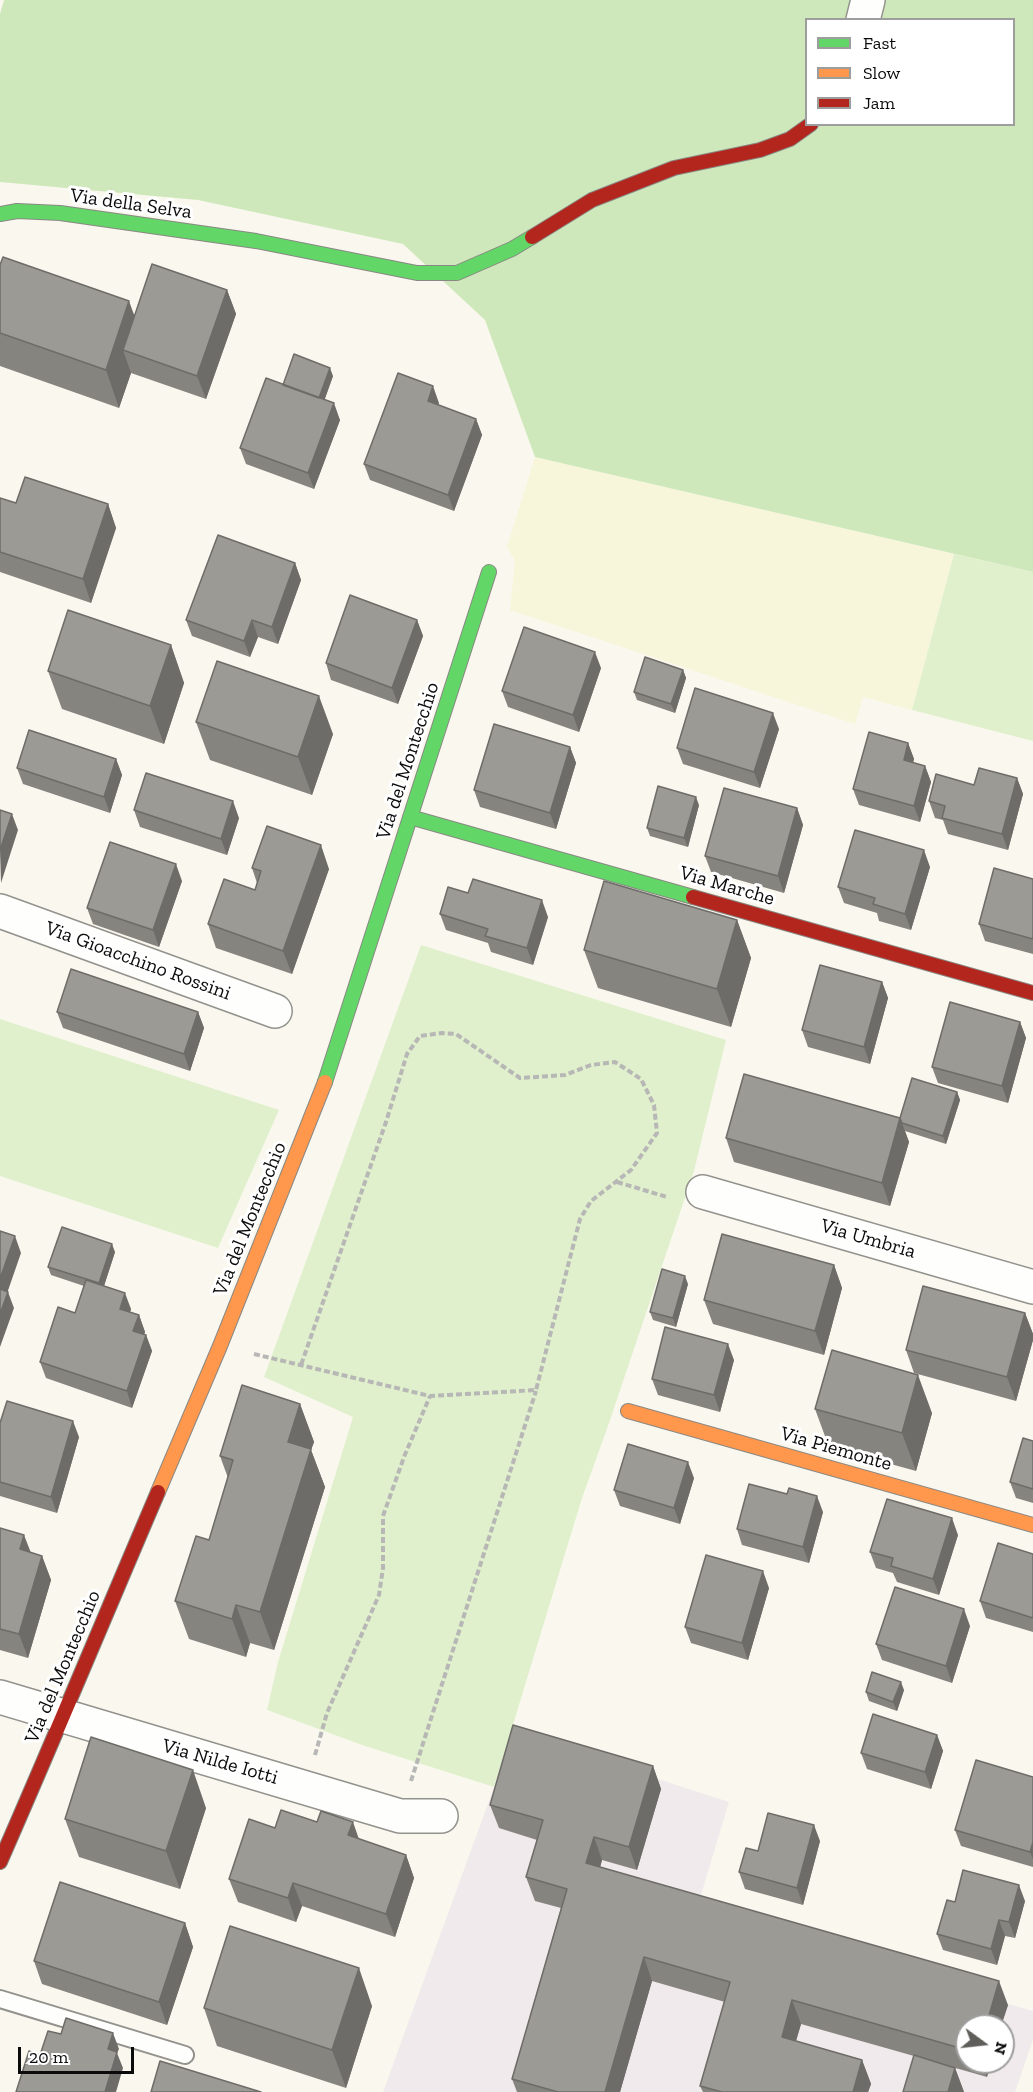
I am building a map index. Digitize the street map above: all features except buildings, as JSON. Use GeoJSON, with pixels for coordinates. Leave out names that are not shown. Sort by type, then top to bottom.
{"type":"FeatureCollection","features":[{"type":"Feature","properties":{"kind":"street"},"geometry":{"type":"LineString","coordinates":[[864,18],[868,0]]}},
{"type":"Feature","properties":{"kind":"street","name":"Via della Selva"},"geometry":{"type":"LineString","coordinates":[[0,214],[17,211],[60,213],[256,241],[417,273],[457,273],[512,249],[602,195],[674,168],[760,150],[790,139],[808,126]]}},
{"type":"Feature","properties":{"kind":"street","name":"Via del Montecchio"},"geometry":{"type":"LineString","coordinates":[[0,1862],[65,1715],[84,1665],[220,1346],[330,1069],[489,572]]}},
{"type":"Feature","properties":{"kind":"street","name":"Via Marche"},"geometry":{"type":"LineString","coordinates":[[410,817],[1033,993]]}},
{"type":"Feature","properties":{"kind":"street","name":"Via Gioacchino Rossini"},"geometry":{"type":"LineString","coordinates":[[0,911],[275,1011]]}},
{"type":"Feature","properties":{"kind":"street","name":"Via Umbria"},"geometry":{"type":"LineString","coordinates":[[703,1192],[1033,1287]]}},
{"type":"Feature","properties":{"kind":"street","name":"Via Piemonte"},"geometry":{"type":"LineString","coordinates":[[628,1411],[1033,1525]]}},
{"type":"Feature","properties":{"kind":"street","name":"Via Nilde Iotti"},"geometry":{"type":"LineString","coordinates":[[0,1696],[400,1816],[441,1816]]}},
{"type":"Feature","properties":{"kind":"lane"},"geometry":{"type":"LineString","coordinates":[[0,1999],[185,2055]]}},
{"type":"Feature","properties":{"kind":"path"},"geometry":{"type":"LineString","coordinates":[[301,1365],[386,1122],[406,1054],[420,1036],[456,1034],[520,1078],[565,1075],[591,1065],[615,1062],[641,1079],[654,1105],[657,1133],[631,1170],[591,1201],[580,1219],[536,1390],[400,1816]]}},
{"type":"Feature","properties":{"kind":"path"},"geometry":{"type":"LineString","coordinates":[[616,1181],[664,1197],[703,1192]]}},
{"type":"Feature","properties":{"kind":"path"},"geometry":{"type":"LineString","coordinates":[[220,1346],[430,1396],[536,1390]]}},
{"type":"Feature","properties":{"kind":"path"},"geometry":{"type":"LineString","coordinates":[[306,1788],[327,1713],[379,1595],[383,1516],[404,1457],[430,1396]]}},
{"type":"Feature","properties":{"kind":"shaded area"},"geometry":{"type":"Polygon","coordinates":[[[510,1731],[729,1802],[695,1915],[1033,2011],[1033,2040],[1015,2092],[383,2092],[494,1787],[510,1731]]]}},
{"type":"Feature","properties":{"kind":"green space"},"geometry":{"type":"Polygon","coordinates":[[[4,0],[1033,0],[1033,572],[535,457],[485,320],[403,244],[198,200],[0,182],[0,14],[4,0]]]}},
{"type":"Feature","properties":{"kind":"green space"},"geometry":{"type":"Polygon","coordinates":[[[535,457],[954,554],[912,710],[863,697],[855,724],[510,610],[515,561],[507,547],[535,457]]]}},
{"type":"Feature","properties":{"kind":"green space"},"geometry":{"type":"Polygon","coordinates":[[[954,554],[1033,572],[1033,741],[912,710],[954,554]]]}},
{"type":"Feature","properties":{"kind":"green space"},"geometry":{"type":"Polygon","coordinates":[[[421,945],[726,1040],[694,1171],[582,1498],[494,1787],[362,1745],[267,1710],[278,1662],[353,1417],[264,1377],[421,945]]]}},
{"type":"Feature","properties":{"kind":"green space"},"geometry":{"type":"Polygon","coordinates":[[[0,1019],[279,1110],[218,1248],[0,1176],[0,1019]]]}},
{"type":"Feature","properties":{"kind":"traffic: fast"},"geometry":{"type":"LineString","coordinates":[[0,214],[17,211],[60,213],[256,241],[417,273],[457,273],[512,249],[532,237]]}},
{"type":"Feature","properties":{"kind":"traffic: fast"},"geometry":{"type":"LineString","coordinates":[[325,1082],[489,572]]}},
{"type":"Feature","properties":{"kind":"traffic: fast"},"geometry":{"type":"LineString","coordinates":[[410,817],[693,897]]}},
{"type":"Feature","properties":{"kind":"traffic: slow"},"geometry":{"type":"LineString","coordinates":[[158,1492],[220,1346],[325,1082]]}},
{"type":"Feature","properties":{"kind":"traffic: slow"},"geometry":{"type":"LineString","coordinates":[[628,1411],[1033,1525]]}},
{"type":"Feature","properties":{"kind":"traffic: jam"},"geometry":{"type":"LineString","coordinates":[[532,237],[592,200],[674,168],[760,150],[790,139],[808,126]]}},
{"type":"Feature","properties":{"kind":"traffic: jam"},"geometry":{"type":"LineString","coordinates":[[693,897],[1033,993]]}},
{"type":"Feature","properties":{"kind":"traffic: jam"},"geometry":{"type":"LineString","coordinates":[[0,1862],[158,1492]]}}]}
